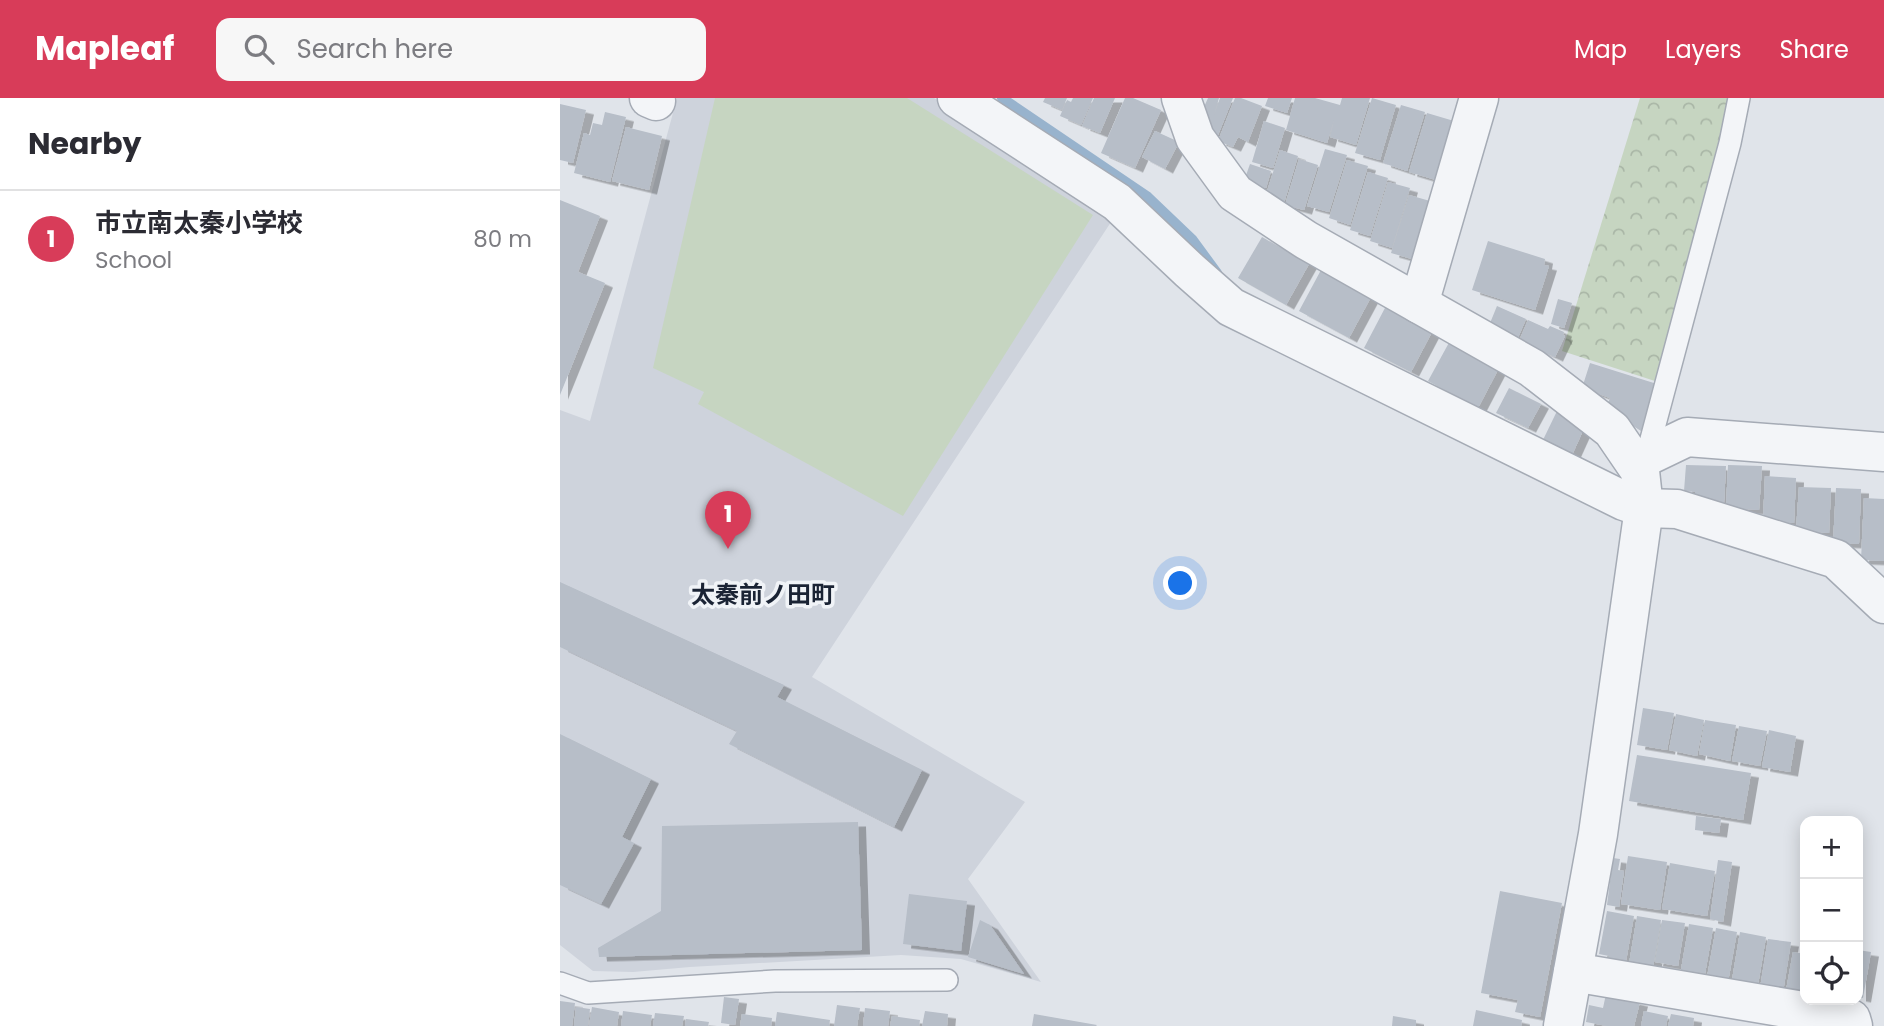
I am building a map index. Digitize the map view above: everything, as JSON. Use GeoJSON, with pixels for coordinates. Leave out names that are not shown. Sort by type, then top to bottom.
{"type":"FeatureCollection","features":[{"type":"Feature","properties":{"kind":"street"},"geometry":{"type":"LineString","coordinates":[[957,98],[1117,202],[1231,307],[1624,501],[1644,508],[1677,509],[1836,559],[1884,604]]}},
{"type":"Feature","properties":{"kind":"street"},"geometry":{"type":"LineString","coordinates":[[1181,98],[1195,138],[1235,193],[1306,240],[1532,368],[1612,430],[1640,460],[1644,508],[1598,834],[1563,1026]]}},
{"type":"Feature","properties":{"kind":"street"},"geometry":{"type":"LineString","coordinates":[[1419,304],[1479,98]]}},
{"type":"Feature","properties":{"kind":"street"},"geometry":{"type":"LineString","coordinates":[[1640,460],[1687,437],[1884,452]]}},
{"type":"Feature","properties":{"kind":"street"},"geometry":{"type":"LineString","coordinates":[[1573,972],[1851,1019],[1853,1026]]}},
{"type":"Feature","properties":{"kind":"lane"},"geometry":{"type":"LineString","coordinates":[[1640,460],[1730,143],[1739,98]]}},
{"type":"Feature","properties":{"kind":"lane"},"geometry":{"type":"LineString","coordinates":[[560,983],[588,993],[775,981],[947,981]]}},
{"type":"Feature","properties":{"kind":"shaded area"},"geometry":{"type":"Polygon","coordinates":[[[677,98],[934,98],[1113,219],[812,677],[1025,802],[968,879],[1041,982],[961,959],[901,955],[633,972],[593,971],[560,945],[560,410],[590,421],[677,98]]]}},
{"type":"Feature","properties":{"kind":"green space"},"geometry":{"type":"Polygon","coordinates":[[[715,98],[907,98],[1093,215],[903,516],[698,404],[704,392],[653,368],[715,98]]]}},
{"type":"Feature","properties":{"kind":"green space"},"geometry":{"type":"Polygon","coordinates":[[[1640,98],[1730,98],[1658,382],[1562,351],[1640,98]]]}},
{"type":"Feature","properties":{"kind":"building"},"geometry":{"type":"Polygon","coordinates":[[[1045,98],[1067,98],[1062,110],[1043,102],[1045,98]]]}},
{"type":"Feature","properties":{"kind":"building"},"geometry":{"type":"Polygon","coordinates":[[[1073,98],[1093,98],[1081,125],[1060,116],[1067,100],[1071,102],[1073,98]]]}},
{"type":"Feature","properties":{"kind":"building"},"geometry":{"type":"Polygon","coordinates":[[[1094,98],[1115,98],[1100,133],[1082,126],[1094,98]]]}},
{"type":"Feature","properties":{"kind":"building"},"geometry":{"type":"Polygon","coordinates":[[[1125,98],[1133,98],[1161,110],[1135,168],[1101,153],[1125,98]]]}},
{"type":"Feature","properties":{"kind":"building"},"geometry":{"type":"Polygon","coordinates":[[[1208,98],[1219,98],[1214,115],[1220,98],[1233,98],[1218,135],[1207,131],[1211,121],[1200,116],[1208,98]]]}},
{"type":"Feature","properties":{"kind":"building"},"geometry":{"type":"Polygon","coordinates":[[[1235,98],[1262,106],[1248,142],[1238,137],[1233,147],[1218,141],[1235,98]]]}},
{"type":"Feature","properties":{"kind":"building"},"geometry":{"type":"Polygon","coordinates":[[[1268,98],[1292,98],[1287,113],[1265,106],[1268,98]]]}},
{"type":"Feature","properties":{"kind":"building"},"geometry":{"type":"Polygon","coordinates":[[[1295,98],[1315,98],[1340,105],[1342,98],[1370,98],[1356,145],[1330,137],[1334,120],[1327,143],[1286,130],[1295,98]]]}},
{"type":"Feature","properties":{"kind":"building"},"geometry":{"type":"Polygon","coordinates":[[[1372,98],[1396,105],[1380,160],[1355,153],[1372,98]]]}},
{"type":"Feature","properties":{"kind":"building"},"geometry":{"type":"Polygon","coordinates":[[[560,104],[586,110],[573,163],[560,160],[560,104]]]}},
{"type":"Feature","properties":{"kind":"building"},"geometry":{"type":"Polygon","coordinates":[[[1401,105],[1425,112],[1407,171],[1383,163],[1401,105]]]}},
{"type":"Feature","properties":{"kind":"building"},"geometry":{"type":"Polygon","coordinates":[[[605,112],[626,117],[610,182],[574,173],[584,133],[590,135],[593,123],[602,125],[605,112]]]}},
{"type":"Feature","properties":{"kind":"building"},"geometry":{"type":"Polygon","coordinates":[[[1427,113],[1454,121],[1436,180],[1409,172],[1427,113]]]}},
{"type":"Feature","properties":{"kind":"building"},"geometry":{"type":"Polygon","coordinates":[[[1264,121],[1285,128],[1273,168],[1252,162],[1264,121]]]}},
{"type":"Feature","properties":{"kind":"building"},"geometry":{"type":"Polygon","coordinates":[[[626,127],[662,136],[649,190],[612,181],[626,127]]]}},
{"type":"Feature","properties":{"kind":"building"},"geometry":{"type":"Polygon","coordinates":[[[1155,131],[1179,142],[1165,169],[1142,157],[1155,131]]]}},
{"type":"Feature","properties":{"kind":"building"},"geometry":{"type":"Polygon","coordinates":[[[1325,149],[1347,155],[1329,212],[1307,206],[1325,149]]]}},
{"type":"Feature","properties":{"kind":"building"},"geometry":{"type":"Polygon","coordinates":[[[1280,150],[1298,156],[1284,203],[1265,198],[1280,150]]]}},
{"type":"Feature","properties":{"kind":"building"},"geometry":{"type":"Polygon","coordinates":[[[1299,159],[1318,165],[1304,210],[1285,205],[1299,159]]]}},
{"type":"Feature","properties":{"kind":"building"},"geometry":{"type":"Polygon","coordinates":[[[1347,160],[1368,166],[1350,225],[1329,218],[1347,160]]]}},
{"type":"Feature","properties":{"kind":"building"},"geometry":{"type":"Polygon","coordinates":[[[1250,164],[1271,171],[1266,188],[1244,181],[1250,164]]]}},
{"type":"Feature","properties":{"kind":"building"},"geometry":{"type":"Polygon","coordinates":[[[1368,172],[1388,178],[1370,236],[1350,230],[1368,172]]]}},
{"type":"Feature","properties":{"kind":"building"},"geometry":{"type":"Polygon","coordinates":[[[1388,182],[1410,188],[1392,248],[1370,241],[1388,182]]]}},
{"type":"Feature","properties":{"kind":"building"},"geometry":{"type":"Polygon","coordinates":[[[1409,195],[1430,201],[1412,259],[1391,253],[1409,195]]]}},
{"type":"Feature","properties":{"kind":"building"},"geometry":{"type":"Polygon","coordinates":[[[560,200],[600,216],[578,272],[605,283],[560,395],[560,200]]]}},
{"type":"Feature","properties":{"kind":"building"},"geometry":{"type":"Polygon","coordinates":[[[1262,237],[1309,264],[1286,305],[1238,278],[1262,237]]]}},
{"type":"Feature","properties":{"kind":"building"},"geometry":{"type":"Polygon","coordinates":[[[1488,241],[1545,259],[1544,265],[1549,266],[1535,310],[1472,290],[1488,241]]]}},
{"type":"Feature","properties":{"kind":"building"},"geometry":{"type":"Polygon","coordinates":[[[1321,270],[1371,297],[1349,338],[1299,311],[1321,270]]]}},
{"type":"Feature","properties":{"kind":"building"},"geometry":{"type":"Polygon","coordinates":[[[1558,299],[1572,303],[1564,328],[1551,324],[1558,299]]]}},
{"type":"Feature","properties":{"kind":"building"},"geometry":{"type":"Polygon","coordinates":[[[1386,306],[1433,330],[1411,372],[1364,348],[1386,306]]]}},
{"type":"Feature","properties":{"kind":"building"},"geometry":{"type":"Polygon","coordinates":[[[1497,306],[1526,319],[1517,340],[1488,328],[1497,306]]]}},
{"type":"Feature","properties":{"kind":"building"},"geometry":{"type":"Polygon","coordinates":[[[1528,320],[1548,329],[1550,326],[1564,332],[1565,336],[1555,357],[1519,341],[1528,320]]]}},
{"type":"Feature","properties":{"kind":"building"},"geometry":{"type":"Polygon","coordinates":[[[1451,339],[1500,366],[1478,408],[1428,381],[1451,339]]]}},
{"type":"Feature","properties":{"kind":"building"},"geometry":{"type":"Polygon","coordinates":[[[1590,363],[1657,384],[1641,431],[1606,408],[1610,398],[1582,388],[1590,363]]]}},
{"type":"Feature","properties":{"kind":"building"},"geometry":{"type":"Polygon","coordinates":[[[1509,388],[1541,404],[1528,428],[1496,413],[1509,388]]]}},
{"type":"Feature","properties":{"kind":"building"},"geometry":{"type":"Polygon","coordinates":[[[1557,411],[1586,424],[1572,455],[1542,442],[1557,411]]]}},
{"type":"Feature","properties":{"kind":"building"},"geometry":{"type":"Polygon","coordinates":[[[1686,465],[1726,466],[1724,503],[1705,502],[1706,497],[1695,497],[1695,492],[1684,491],[1686,465]]]}},
{"type":"Feature","properties":{"kind":"building"},"geometry":{"type":"Polygon","coordinates":[[[1728,465],[1762,466],[1759,510],[1726,508],[1728,465]]]}},
{"type":"Feature","properties":{"kind":"building"},"geometry":{"type":"Polygon","coordinates":[[[1765,476],[1796,478],[1794,523],[1763,521],[1765,476]]]}},
{"type":"Feature","properties":{"kind":"building"},"geometry":{"type":"Polygon","coordinates":[[[1799,487],[1831,488],[1829,533],[1796,531],[1799,487]]]}},
{"type":"Feature","properties":{"kind":"building"},"geometry":{"type":"Polygon","coordinates":[[[1836,488],[1861,489],[1859,544],[1833,543],[1836,488]]]}},
{"type":"Feature","properties":{"kind":"building"},"geometry":{"type":"Polygon","coordinates":[[[1864,498],[1884,499],[1884,561],[1861,560],[1864,498]]]}},
{"type":"Feature","properties":{"kind":"building"},"geometry":{"type":"Polygon","coordinates":[[[560,582],[784,685],[777,697],[922,770],[894,827],[729,744],[737,731],[560,647],[560,582]]]}},
{"type":"Feature","properties":{"kind":"building"},"geometry":{"type":"Polygon","coordinates":[[[1643,708],[1674,713],[1667,750],[1637,745],[1643,708]]]}},
{"type":"Feature","properties":{"kind":"building"},"geometry":{"type":"Polygon","coordinates":[[[1676,714],[1704,720],[1697,756],[1669,750],[1676,714]]]}},
{"type":"Feature","properties":{"kind":"building"},"geometry":{"type":"Polygon","coordinates":[[[1705,720],[1736,725],[1730,761],[1699,754],[1705,720]]]}},
{"type":"Feature","properties":{"kind":"building"},"geometry":{"type":"Polygon","coordinates":[[[1739,726],[1767,731],[1760,766],[1732,761],[1739,726]]]}},
{"type":"Feature","properties":{"kind":"building"},"geometry":{"type":"Polygon","coordinates":[[[1769,730],[1796,736],[1790,772],[1762,767],[1769,730]]]}},
{"type":"Feature","properties":{"kind":"building"},"geometry":{"type":"Polygon","coordinates":[[[560,734],[651,779],[622,837],[634,843],[601,904],[560,885],[560,734]]]}},
{"type":"Feature","properties":{"kind":"building"},"geometry":{"type":"Polygon","coordinates":[[[1637,755],[1751,773],[1743,820],[1629,801],[1637,755]]]}},
{"type":"Feature","properties":{"kind":"building"},"geometry":{"type":"Polygon","coordinates":[[[1696,816],[1721,819],[1719,833],[1695,830],[1696,816]]]}},
{"type":"Feature","properties":{"kind":"building"},"geometry":{"type":"Polygon","coordinates":[[[858,822],[862,950],[599,957],[598,948],[661,911],[662,826],[858,822]]]}},
{"type":"Feature","properties":{"kind":"building"},"geometry":{"type":"Polygon","coordinates":[[[1628,856],[1667,862],[1660,910],[1621,904],[1628,856]]]}},
{"type":"Feature","properties":{"kind":"building"},"geometry":{"type":"Polygon","coordinates":[[[1613,858],[1620,859],[1618,870],[1624,871],[1619,907],[1607,905],[1613,858]]]}},
{"type":"Feature","properties":{"kind":"building"},"geometry":{"type":"Polygon","coordinates":[[[1718,860],[1732,862],[1723,922],[1710,919],[1718,860]]]}},
{"type":"Feature","properties":{"kind":"building"},"geometry":{"type":"Polygon","coordinates":[[[1670,863],[1715,871],[1707,916],[1662,909],[1670,863]]]}},
{"type":"Feature","properties":{"kind":"building"},"geometry":{"type":"Polygon","coordinates":[[[1500,891],[1562,903],[1540,1017],[1515,1012],[1518,1000],[1481,993],[1500,891]]]}},
{"type":"Feature","properties":{"kind":"building"},"geometry":{"type":"Polygon","coordinates":[[[909,894],[967,901],[961,951],[903,944],[909,894]]]}},
{"type":"Feature","properties":{"kind":"building"},"geometry":{"type":"Polygon","coordinates":[[[1607,911],[1634,916],[1625,967],[1608,965],[1609,956],[1599,954],[1607,911]]]}},
{"type":"Feature","properties":{"kind":"building"},"geometry":{"type":"Polygon","coordinates":[[[1637,916],[1661,920],[1653,968],[1629,964],[1637,916]]]}},
{"type":"Feature","properties":{"kind":"building"},"geometry":{"type":"Polygon","coordinates":[[[980,920],[990,925],[1024,974],[968,957],[980,920]]]}},
{"type":"Feature","properties":{"kind":"building"},"geometry":{"type":"Polygon","coordinates":[[[1662,920],[1685,923],[1678,966],[1655,962],[1662,920]]]}},
{"type":"Feature","properties":{"kind":"building"},"geometry":{"type":"Polygon","coordinates":[[[1689,924],[1713,928],[1705,974],[1699,972],[1698,978],[1680,975],[1689,924]]]}},
{"type":"Feature","properties":{"kind":"building"},"geometry":{"type":"Polygon","coordinates":[[[1716,928],[1737,932],[1728,982],[1707,977],[1716,928]]]}},
{"type":"Feature","properties":{"kind":"building"},"geometry":{"type":"Polygon","coordinates":[[[1740,932],[1766,937],[1758,985],[1732,980],[1740,932]]]}},
{"type":"Feature","properties":{"kind":"building"},"geometry":{"type":"Polygon","coordinates":[[[1768,939],[1791,942],[1783,992],[1760,988],[1768,939]]]}},
{"type":"Feature","properties":{"kind":"building"},"geometry":{"type":"Polygon","coordinates":[[[1863,951],[1871,952],[1863,998],[1863,951]]]}},
{"type":"Feature","properties":{"kind":"building"},"geometry":{"type":"Polygon","coordinates":[[[1793,952],[1800,953],[1800,999],[1785,996],[1793,952]]]}},
{"type":"Feature","properties":{"kind":"building"},"geometry":{"type":"Polygon","coordinates":[[[1606,994],[1640,1002],[1634,1026],[1607,1026],[1586,1022],[1589,1005],[1603,1008],[1606,994]]]}},
{"type":"Feature","properties":{"kind":"building"},"geometry":{"type":"Polygon","coordinates":[[[724,997],[739,999],[735,1025],[721,1023],[724,997]]]}},
{"type":"Feature","properties":{"kind":"building"},"geometry":{"type":"Polygon","coordinates":[[[560,1001],[575,1003],[572,1026],[560,1026],[560,1001]]]}},
{"type":"Feature","properties":{"kind":"building"},"geometry":{"type":"Polygon","coordinates":[[[837,1005],[860,1008],[857,1026],[834,1026],[837,1005]]]}},
{"type":"Feature","properties":{"kind":"building"},"geometry":{"type":"Polygon","coordinates":[[[576,1007],[590,1009],[588,1026],[574,1026],[576,1007]]]}},
{"type":"Feature","properties":{"kind":"building"},"geometry":{"type":"Polygon","coordinates":[[[592,1007],[619,1012],[617,1026],[589,1026],[592,1007]]]}},
{"type":"Feature","properties":{"kind":"building"},"geometry":{"type":"Polygon","coordinates":[[[865,1008],[890,1011],[888,1026],[863,1026],[865,1008]]]}},
{"type":"Feature","properties":{"kind":"building"},"geometry":{"type":"Polygon","coordinates":[[[1476,1010],[1522,1020],[1521,1026],[1473,1026],[1476,1010]]]}},
{"type":"Feature","properties":{"kind":"building"},"geometry":{"type":"Polygon","coordinates":[[[623,1011],[652,1015],[650,1026],[621,1026],[623,1011]]]}},
{"type":"Feature","properties":{"kind":"building"},"geometry":{"type":"Polygon","coordinates":[[[925,1011],[948,1014],[947,1026],[922,1026],[925,1011]]]}},
{"type":"Feature","properties":{"kind":"building"},"geometry":{"type":"Polygon","coordinates":[[[1644,1011],[1668,1016],[1666,1026],[1641,1026],[1644,1011]]]}},
{"type":"Feature","properties":{"kind":"building"},"geometry":{"type":"Polygon","coordinates":[[[777,1012],[830,1020],[829,1026],[775,1026],[777,1012]]]}},
{"type":"Feature","properties":{"kind":"building"},"geometry":{"type":"Polygon","coordinates":[[[655,1013],[684,1016],[682,1026],[653,1026],[655,1013]]]}},
{"type":"Feature","properties":{"kind":"building"},"geometry":{"type":"Polygon","coordinates":[[[742,1014],[772,1018],[771,1026],[740,1026],[742,1014]]]}},
{"type":"Feature","properties":{"kind":"building"},"geometry":{"type":"Polygon","coordinates":[[[1034,1014],[1097,1025],[1032,1026],[1034,1014]]]}},
{"type":"Feature","properties":{"kind":"building"},"geometry":{"type":"Polygon","coordinates":[[[1671,1014],[1694,1018],[1693,1026],[1668,1026],[1671,1014]]]}},
{"type":"Feature","properties":{"kind":"building"},"geometry":{"type":"Polygon","coordinates":[[[892,1016],[920,1020],[919,1026],[890,1026],[892,1016]]]}},
{"type":"Feature","properties":{"kind":"building"},"geometry":{"type":"Polygon","coordinates":[[[1393,1016],[1416,1020],[1416,1026],[1392,1026],[1393,1016]]]}},
{"type":"Feature","properties":{"kind":"building"},"geometry":{"type":"Polygon","coordinates":[[[686,1019],[709,1022],[708,1026],[685,1026],[686,1019]]]}},
{"type":"Feature","properties":{"kind":"waterway"},"geometry":{"type":"LineString","coordinates":[[1002,98],[1148,197],[1192,239],[1217,273]]}},
{"type":"Feature","properties":{"kind":"place","name":"市立南太秦小学校"},"geometry":{"type":"Point","coordinates":[728,549]}},
{"type":"Feature","properties":{"kind":"district","name":"太秦前ノ田町"},"geometry":{"type":"Point","coordinates":[763,595]}}]}
